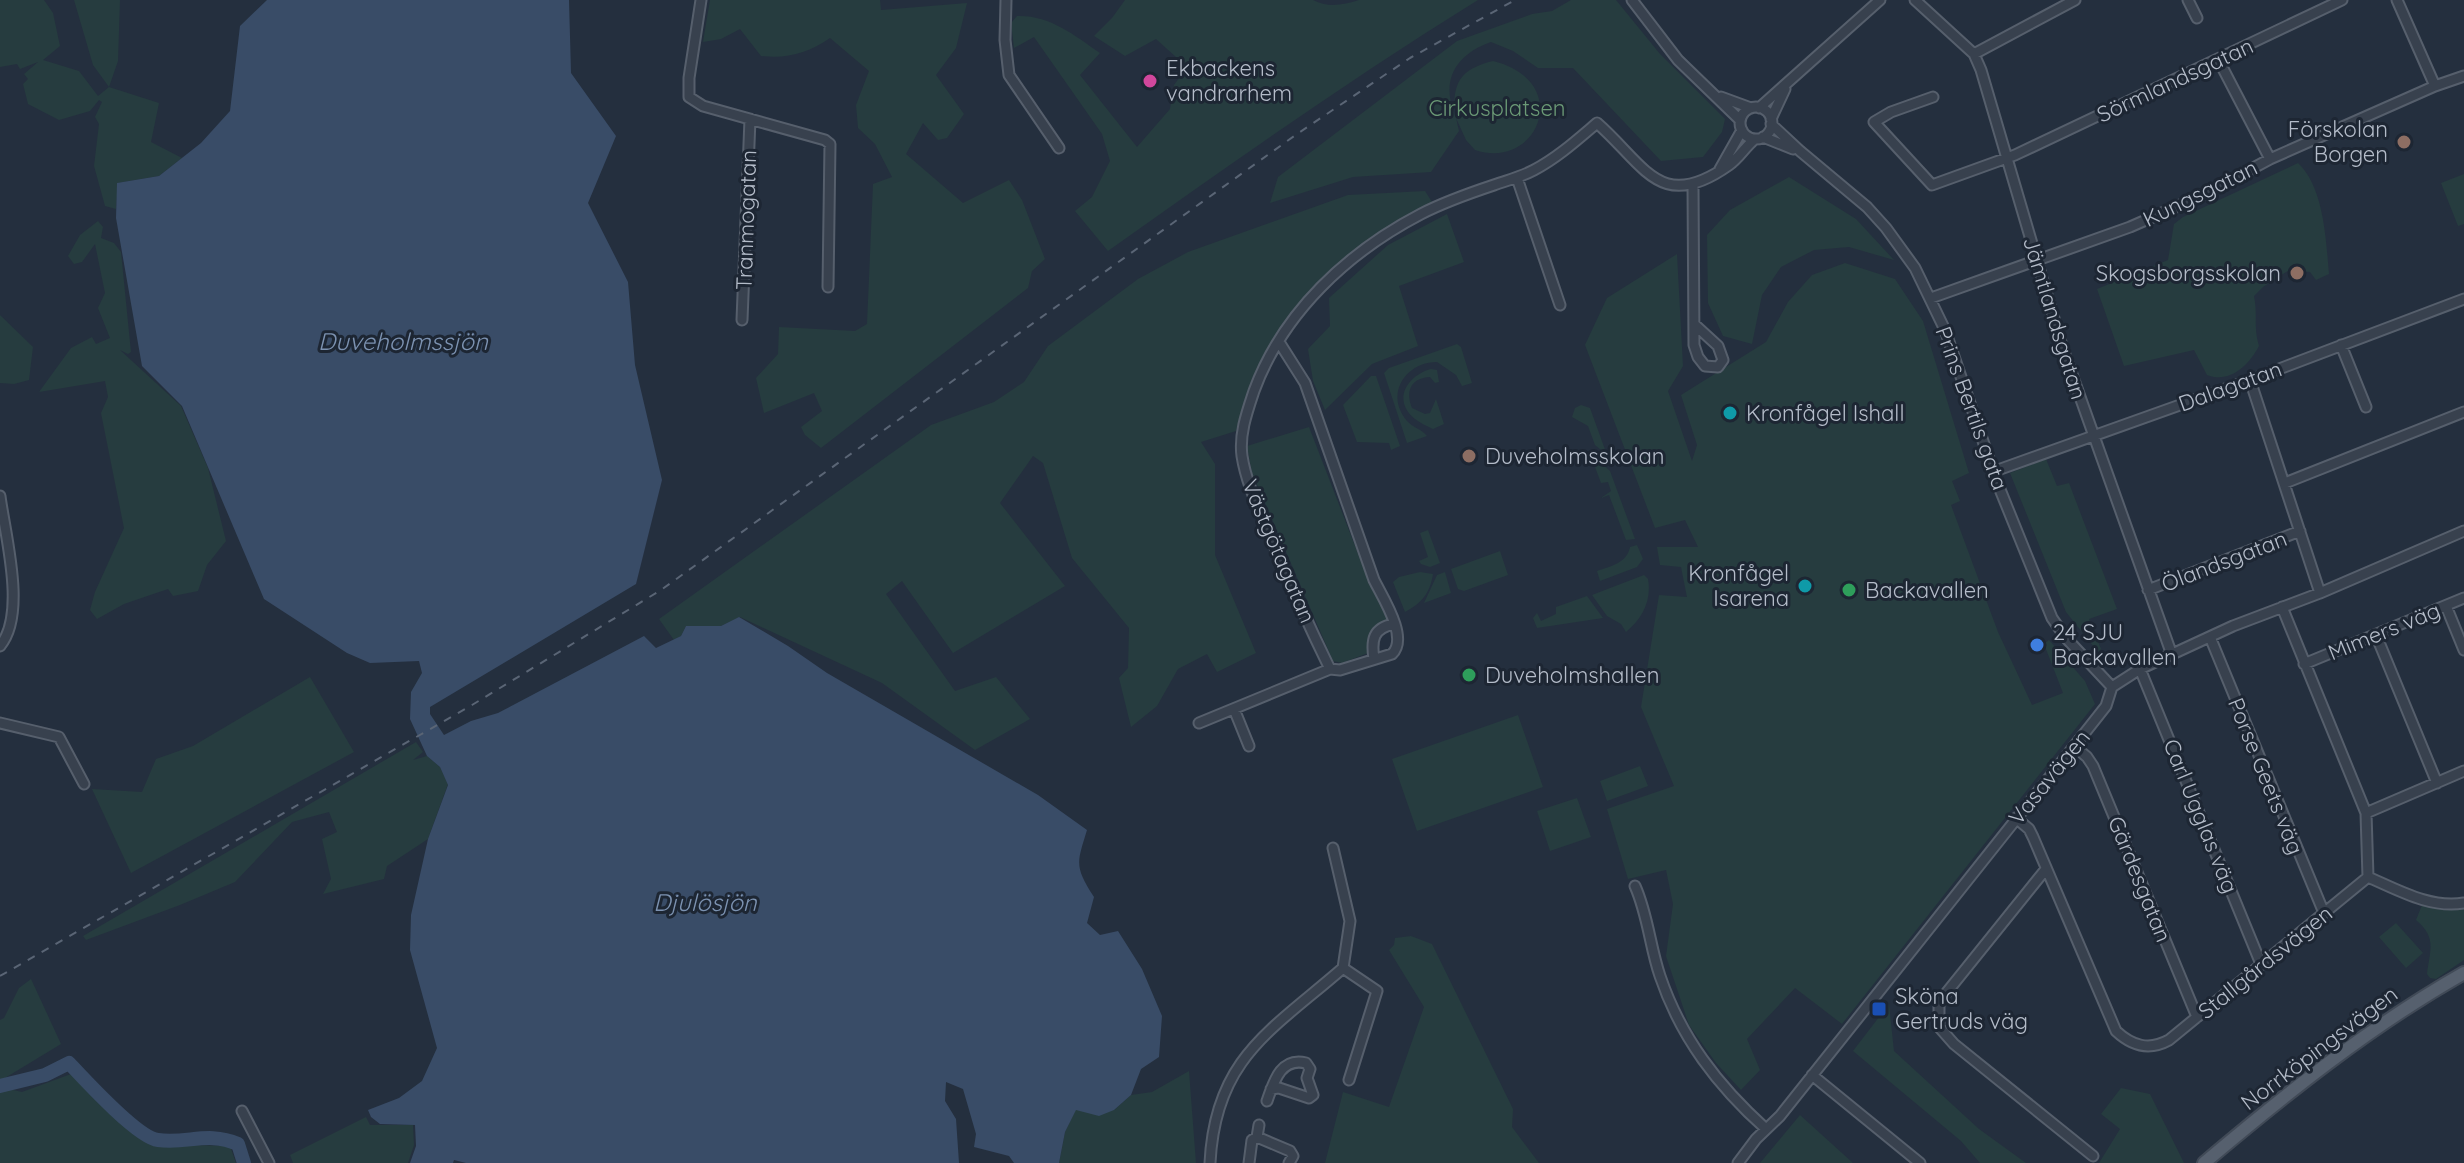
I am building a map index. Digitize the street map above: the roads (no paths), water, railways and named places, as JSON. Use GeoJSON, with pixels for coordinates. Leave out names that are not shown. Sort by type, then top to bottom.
{"type":"FeatureCollection","features":[{"type":"Feature","properties":{"kind":"main road","name":"Norrköpingsvägen"},"geometry":{"type":"LineString","coordinates":[[2204,1163],[2330,1059],[2410,1004],[2464,973]]}},
{"type":"Feature","properties":{"kind":"street"},"geometry":{"type":"LineString","coordinates":[[701,0],[689,97],[703,106],[830,144],[828,287]]}},
{"type":"Feature","properties":{"kind":"street"},"geometry":{"type":"LineString","coordinates":[[1006,0],[1005,40],[1009,75],[1059,148]]}},
{"type":"Feature","properties":{"kind":"street"},"geometry":{"type":"LineString","coordinates":[[1632,0],[1678,60],[1718,96],[1741,125],[1759,138]]}},
{"type":"Feature","properties":{"kind":"street"},"geometry":{"type":"LineString","coordinates":[[1719,172],[1741,125],[1755,108],[1790,81],[1880,0]]}},
{"type":"Feature","properties":{"kind":"street","name":"Jämtlandsgatan"},"geometry":{"type":"LineString","coordinates":[[1915,0],[1974,54],[2093,436],[2172,655]]}},
{"type":"Feature","properties":{"kind":"street"},"geometry":{"type":"LineString","coordinates":[[1974,54],[2075,0]]}},
{"type":"Feature","properties":{"kind":"street"},"geometry":{"type":"LineString","coordinates":[[2188,0],[2197,18]]}},
{"type":"Feature","properties":{"kind":"street","name":"Sörmlandsgatan"},"geometry":{"type":"LineString","coordinates":[[1933,97],[1891,112],[1874,122],[1932,185],[2007,158],[2342,0]]}},
{"type":"Feature","properties":{"kind":"street"},"geometry":{"type":"LineString","coordinates":[[2397,0],[2435,86]]}},
{"type":"Feature","properties":{"kind":"street"},"geometry":{"type":"LineString","coordinates":[[2218,59],[2270,159]]}},
{"type":"Feature","properties":{"kind":"street","name":"Kungsgatan"},"geometry":{"type":"LineString","coordinates":[[1931,298],[2169,211],[2270,159],[2464,76]]}},
{"type":"Feature","properties":{"kind":"street"},"geometry":{"type":"LineString","coordinates":[[1694,324],[1721,351],[1723,360],[1718,367],[1707,367],[1698,357],[1694,345],[1693,185],[1733,163],[1769,131],[1790,81]]}},
{"type":"Feature","properties":{"kind":"street"},"geometry":{"type":"LineString","coordinates":[[1718,96],[1766,111],[1771,121]]}},
{"type":"Feature","properties":{"kind":"street","name":"Tranmogatan"},"geometry":{"type":"LineString","coordinates":[[742,320],[750,119]]}},
{"type":"Feature","properties":{"kind":"street","name":"Prins Bertils gata"},"geometry":{"type":"LineString","coordinates":[[1771,121],[1886,228],[1915,268],[1945,330],[1995,471],[2055,623],[2087,663],[2112,687]]}},
{"type":"Feature","properties":{"kind":"street","name":"Västgötagatan"},"geometry":{"type":"LineString","coordinates":[[1330,669],[1251,491],[1242,453],[1242,436],[1249,405],[1265,366],[1311,296],[1338,270],[1392,230],[1449,202],[1517,178],[1554,158],[1597,123],[1656,180],[1677,187],[1693,185]]}},
{"type":"Feature","properties":{"kind":"street","name":"Prins Bertils gata"},"geometry":{"type":"LineString","coordinates":[[1759,138],[1800,151]]}},
{"type":"Feature","properties":{"kind":"street"},"geometry":{"type":"LineString","coordinates":[[1517,178],[1560,305]]}},
{"type":"Feature","properties":{"kind":"street","name":"Dalagatan"},"geometry":{"type":"LineString","coordinates":[[1995,471],[2464,299]]}},
{"type":"Feature","properties":{"kind":"street"},"geometry":{"type":"LineString","coordinates":[[1199,723],[1330,669],[1340,670],[1392,654],[1399,648],[1394,624],[1374,580],[1305,383],[1279,342]]}},
{"type":"Feature","properties":{"kind":"street"},"geometry":{"type":"LineString","coordinates":[[2341,345],[2366,407]]}},
{"type":"Feature","properties":{"kind":"street","name":"Ölandsgatan"},"geometry":{"type":"LineString","coordinates":[[2250,380],[2320,593]]}},
{"type":"Feature","properties":{"kind":"street"},"geometry":{"type":"LineString","coordinates":[[2285,483],[2464,412]]}},
{"type":"Feature","properties":{"kind":"street"},"geometry":{"type":"LineString","coordinates":[[0,496],[14,607],[10,630],[0,646]]}},
{"type":"Feature","properties":{"kind":"street","name":"Ölandsgatan"},"geometry":{"type":"LineString","coordinates":[[2148,590],[2300,531]]}},
{"type":"Feature","properties":{"kind":"street","name":"Vasavägen"},"geometry":{"type":"LineString","coordinates":[[1738,1163],[1780,1116],[2106,706],[2112,687],[2140,669],[2210,637],[2464,531]]}},
{"type":"Feature","properties":{"kind":"street","name":"Mimers väg"},"geometry":{"type":"LineString","coordinates":[[2304,664],[2464,598]]}},
{"type":"Feature","properties":{"kind":"street"},"geometry":{"type":"LineString","coordinates":[[2446,606],[2464,650]]}},
{"type":"Feature","properties":{"kind":"street"},"geometry":{"type":"LineString","coordinates":[[2282,607],[2366,813],[2368,877],[2422,900],[2443,904],[2464,903]]}},
{"type":"Feature","properties":{"kind":"street"},"geometry":{"type":"LineString","coordinates":[[1374,659],[1372,640],[1375,633],[1379,628],[1394,624]]}},
{"type":"Feature","properties":{"kind":"street"},"geometry":{"type":"LineString","coordinates":[[2376,635],[2437,783]]}},
{"type":"Feature","properties":{"kind":"street","name":"Porse Geets väg"},"geometry":{"type":"LineString","coordinates":[[2210,637],[2324,913]]}},
{"type":"Feature","properties":{"kind":"street","name":"Carl Ugglas väg"},"geometry":{"type":"LineString","coordinates":[[2140,669],[2261,964]]}},
{"type":"Feature","properties":{"kind":"street"},"geometry":{"type":"LineString","coordinates":[[1234,709],[1249,746]]}},
{"type":"Feature","properties":{"kind":"street"},"geometry":{"type":"LineString","coordinates":[[0,723],[59,737],[84,784]]}},
{"type":"Feature","properties":{"kind":"street","name":"Gärdesgatan"},"geometry":{"type":"LineString","coordinates":[[2074,746],[2093,766],[2197,1017]]}},
{"type":"Feature","properties":{"kind":"street"},"geometry":{"type":"LineString","coordinates":[[2366,813],[2464,771]]}},
{"type":"Feature","properties":{"kind":"street","name":"Stallgårdsvägen"},"geometry":{"type":"LineString","coordinates":[[2016,818],[2029,829],[2116,1031],[2134,1045],[2159,1045],[2368,877]]}},
{"type":"Feature","properties":{"kind":"street"},"geometry":{"type":"LineString","coordinates":[[1210,1163],[1215,1114],[1236,1067],[1251,1047],[1343,968],[1350,921],[1333,848]]}},
{"type":"Feature","properties":{"kind":"street"},"geometry":{"type":"LineString","coordinates":[[2046,869],[1939,1002],[1939,1027],[1954,1044],[2093,1156]]}},
{"type":"Feature","properties":{"kind":"street"},"geometry":{"type":"LineString","coordinates":[[1635,886],[1644,907],[1649,940],[1660,976],[1686,1035],[1703,1063],[1766,1129]]}},
{"type":"Feature","properties":{"kind":"street"},"geometry":{"type":"LineString","coordinates":[[1343,968],[1377,991],[1349,1080]]}},
{"type":"Feature","properties":{"kind":"street"},"geometry":{"type":"LineString","coordinates":[[1267,1101],[1271,1089],[1276,1076],[1286,1065],[1294,1061],[1302,1062],[1310,1069],[1307,1078],[1314,1090],[1309,1098],[1279,1088],[1271,1089]]}},
{"type":"Feature","properties":{"kind":"street"},"geometry":{"type":"LineString","coordinates":[[1812,1075],[1920,1163]]}},
{"type":"Feature","properties":{"kind":"street"},"geometry":{"type":"LineString","coordinates":[[242,1111],[269,1163]]}},
{"type":"Feature","properties":{"kind":"street"},"geometry":{"type":"LineString","coordinates":[[1249,1163],[1249,1147],[1257,1137],[1259,1125]]}},
{"type":"Feature","properties":{"kind":"street"},"geometry":{"type":"LineString","coordinates":[[1257,1137],[1290,1151],[1293,1156],[1289,1163]]}},
{"type":"Feature","properties":{"kind":"water"},"geometry":{"type":"Polygon","coordinates":[[[267,0],[569,0],[571,73],[616,136],[588,203],[628,282],[635,365],[662,480],[636,584],[430,707],[430,714],[444,735],[471,721],[498,713],[644,636],[656,648],[681,636],[686,626],[721,626],[739,617],[827,673],[1038,795],[1087,830],[1079,864],[1094,897],[1087,923],[1100,935],[1118,931],[1142,969],[1162,1016],[1159,1057],[1141,1069],[1131,1095],[1114,1110],[1099,1116],[1076,1110],[1065,1132],[1059,1163],[1014,1163],[1009,1156],[974,1147],[976,1134],[963,1089],[946,1082],[945,1101],[956,1119],[959,1163],[466,1163],[454,1160],[453,1163],[410,1163],[416,1146],[415,1125],[380,1124],[371,1117],[368,1110],[399,1098],[422,1081],[437,1048],[410,950],[411,915],[428,839],[448,785],[440,767],[427,756],[410,719],[411,692],[422,673],[419,661],[370,663],[347,653],[264,599],[182,406],[142,366],[116,218],[117,183],[159,176],[201,143],[230,111],[240,26],[267,0]]]}},
{"type":"Feature","properties":{"kind":"waterway"},"geometry":{"type":"LineString","coordinates":[[0,1086],[45,1075],[69,1063],[112,1107],[149,1137],[169,1141],[227,1140],[238,1144],[244,1163]]}},
{"type":"Feature","properties":{"kind":"railway"},"geometry":{"type":"LineString","coordinates":[[0,976],[472,705],[661,590],[1297,134],[1410,58],[1515,0]]}},
{"type":"Feature","properties":{"kind":"place","name":"Ekbackens vandrarhem"},"geometry":{"type":"Point","coordinates":[1150,81]}},
{"type":"Feature","properties":{"kind":"place","name":"Förskolan Borgen"},"geometry":{"type":"Point","coordinates":[2404,142]}},
{"type":"Feature","properties":{"kind":"place","name":"Skogsborgsskolan"},"geometry":{"type":"Point","coordinates":[2297,273]}},
{"type":"Feature","properties":{"kind":"place","name":"Kronfågel Ishall"},"geometry":{"type":"Point","coordinates":[1730,413]}},
{"type":"Feature","properties":{"kind":"place","name":"Duveholmsskolan"},"geometry":{"type":"Point","coordinates":[1469,456]}},
{"type":"Feature","properties":{"kind":"place","name":"Kronfågel Isarena"},"geometry":{"type":"Point","coordinates":[1805,586]}},
{"type":"Feature","properties":{"kind":"place","name":"Backavallen"},"geometry":{"type":"Point","coordinates":[1849,590]}},
{"type":"Feature","properties":{"kind":"place","name":"24 SJU Backavallen"},"geometry":{"type":"Point","coordinates":[2037,645]}},
{"type":"Feature","properties":{"kind":"place","name":"Duveholmshallen"},"geometry":{"type":"Point","coordinates":[1469,675]}},
{"type":"Feature","properties":{"kind":"place","name":"Sköna Gertruds väg"},"geometry":{"type":"Point","coordinates":[1879,1009]}},
{"type":"Feature","properties":{"kind":"park label","name":"Cirkusplatsen"},"geometry":{"type":"Point","coordinates":[1497,108]}},
{"type":"Feature","properties":{"kind":"water label","name":"Duveholmssjön"},"geometry":{"type":"Point","coordinates":[403,342]}},
{"type":"Feature","properties":{"kind":"water label","name":"Djulösjön"},"geometry":{"type":"Point","coordinates":[705,903]}}]}
